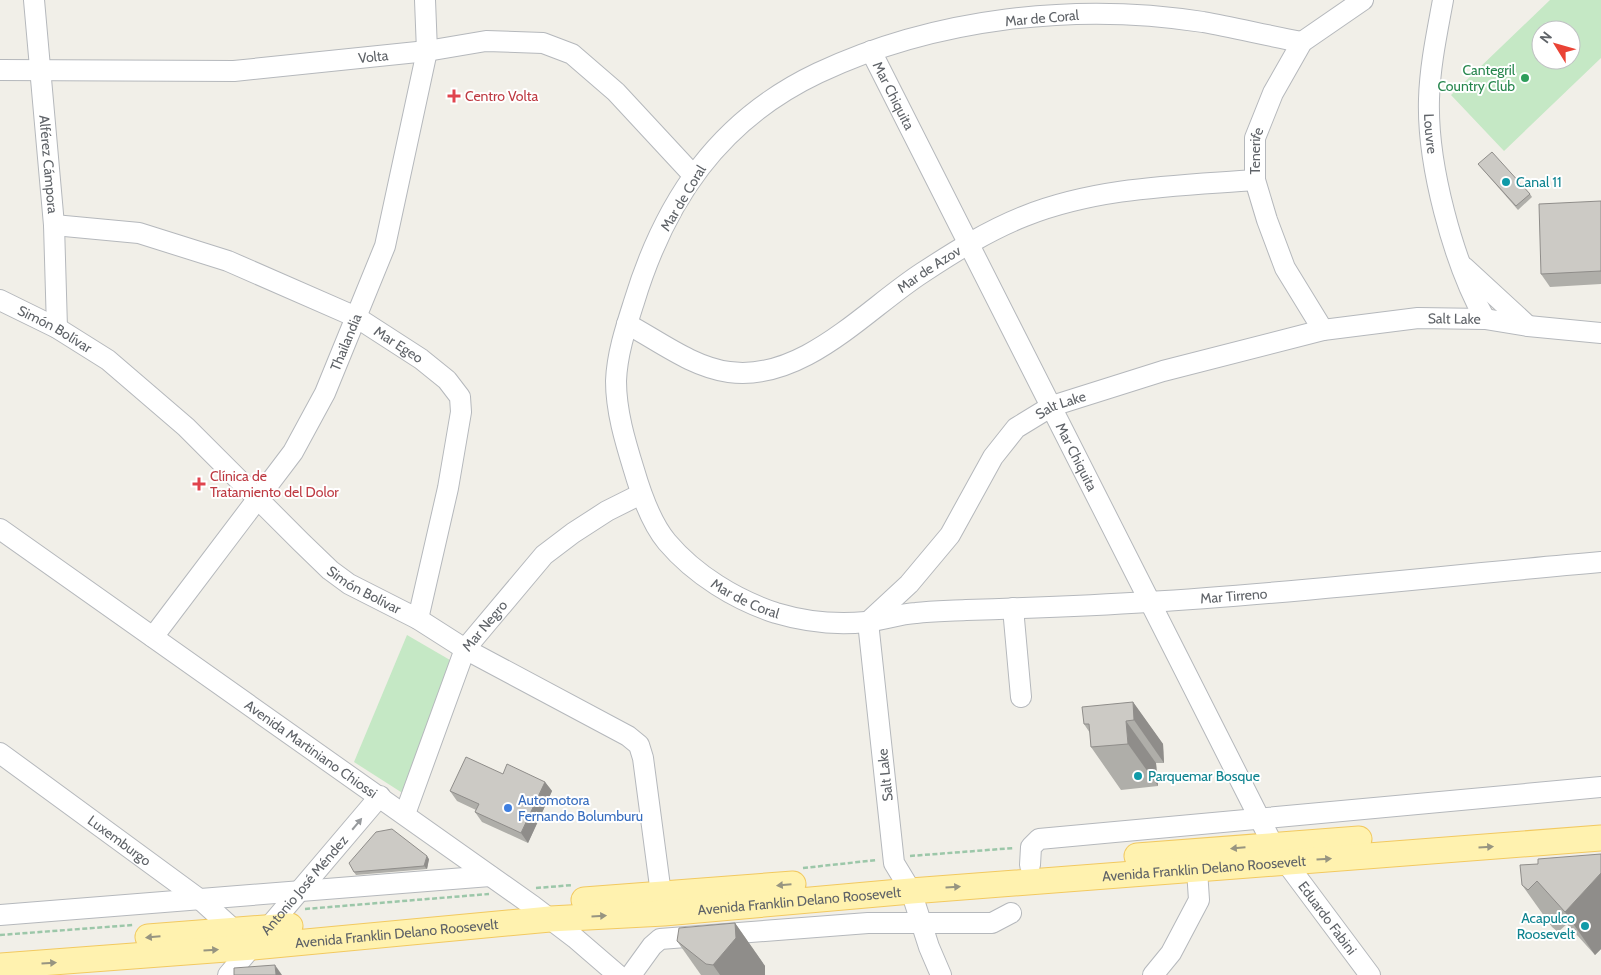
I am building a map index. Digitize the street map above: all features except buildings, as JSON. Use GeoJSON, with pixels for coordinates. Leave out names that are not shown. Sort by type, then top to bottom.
{"type":"FeatureCollection","features":[{"type":"Feature","properties":{"kind":"main road","name":"Avenida Franklin Delano Roosevelt"},"geometry":{"type":"LineString","coordinates":[[0,966],[252,947],[542,912],[660,894],[907,883],[1279,853],[1601,823]]}},
{"type":"Feature","properties":{"kind":"main road","name":"Avenida Franklin Delano Roosevelt"},"geometry":{"type":"LineString","coordinates":[[1279,853],[1601,838]]}},
{"type":"Feature","properties":{"kind":"main road","name":"Avenida Franklin Delano Roosevelt"},"geometry":{"type":"LineString","coordinates":[[0,949],[234,930],[542,912],[664,912],[907,883],[1030,864],[1197,860]]}},
{"type":"Feature","properties":{"kind":"street","name":"Alférez Cámpora"},"geometry":{"type":"LineString","coordinates":[[34,0],[54,225],[56,328]]}},
{"type":"Feature","properties":{"kind":"street","name":"Thailandia"},"geometry":{"type":"LineString","coordinates":[[153,637],[293,452],[324,393],[384,246],[427,51],[425,0]]}},
{"type":"Feature","properties":{"kind":"street","name":"Tenerife"},"geometry":{"type":"LineString","coordinates":[[1323,330],[1286,268],[1266,220],[1255,180],[1255,138],[1273,93],[1302,42],[1364,0]]}},
{"type":"Feature","properties":{"kind":"street","name":"Louvre"},"geometry":{"type":"LineString","coordinates":[[1443,0],[1432,62],[1429,99],[1430,137],[1440,196],[1462,266],[1482,295],[1528,326]]}},
{"type":"Feature","properties":{"kind":"street","name":"Mar de Coral"},"geometry":{"type":"LineString","coordinates":[[868,622],[822,624],[780,614],[744,601],[701,574],[665,540],[641,494],[625,441],[618,398],[616,380],[620,351],[639,286],[667,217],[694,175],[728,134],[765,105],[815,75],[871,51],[935,32],[1077,7],[1201,22],[1302,42]]}},
{"type":"Feature","properties":{"kind":"street","name":"Volta"},"geometry":{"type":"LineString","coordinates":[[0,70],[234,71],[427,51],[486,40],[543,43],[572,54],[616,92],[694,175]]}},
{"type":"Feature","properties":{"kind":"street","name":"Mar Chiquita"},"geometry":{"type":"LineString","coordinates":[[871,51],[1259,818],[1279,853]]}},
{"type":"Feature","properties":{"kind":"street","name":"Mar de Azov"},"geometry":{"type":"LineString","coordinates":[[627,324],[703,366],[730,372],[768,371],[802,357],[839,336],[922,273],[970,244],[1024,217],[1081,198],[1136,189],[1255,180]]}},
{"type":"Feature","properties":{"kind":"street","name":"Mar Egeo"},"geometry":{"type":"LineString","coordinates":[[54,225],[139,233],[228,261],[356,317],[421,359],[447,380],[460,397],[461,412],[448,488],[418,618]]}},
{"type":"Feature","properties":{"kind":"street","name":"Louvre"},"geometry":{"type":"LineString","coordinates":[[1482,295],[1485,319]]}},
{"type":"Feature","properties":{"kind":"street","name":"Simón Bolívar"},"geometry":{"type":"LineString","coordinates":[[0,300],[56,328],[108,360],[186,427],[330,570],[373,597],[418,618],[464,649],[628,736],[639,745],[644,758],[660,894]]}},
{"type":"Feature","properties":{"kind":"street","name":"Salt Lake"},"geometry":{"type":"LineString","coordinates":[[941,975],[929,947],[923,922],[907,883],[894,863],[868,622],[910,584],[950,535],[993,457],[1016,428],[1052,406],[1163,371],[1323,330],[1418,318],[1485,319],[1528,326],[1601,333]]}},
{"type":"Feature","properties":{"kind":"street","name":"Mar Negro"},"geometry":{"type":"LineString","coordinates":[[405,814],[416,788],[464,649],[544,555],[607,511],[641,494]]}},
{"type":"Feature","properties":{"kind":"street","name":"Avenida Martiniano Chiossi"},"geometry":{"type":"LineString","coordinates":[[0,529],[542,912],[618,975]]}},
{"type":"Feature","properties":{"kind":"street","name":"Mar Tirreno"},"geometry":{"type":"LineString","coordinates":[[868,622],[912,613],[1151,602],[1601,562]]}},
{"type":"Feature","properties":{"kind":"street"},"geometry":{"type":"LineString","coordinates":[[1013,608],[1021,697]]}},
{"type":"Feature","properties":{"kind":"street","name":"Luxemburgo"},"geometry":{"type":"LineString","coordinates":[[0,753],[202,901],[234,930]]}},
{"type":"Feature","properties":{"kind":"street"},"geometry":{"type":"LineString","coordinates":[[1030,864],[1031,846],[1039,839],[1601,787]]}},
{"type":"Feature","properties":{"kind":"street","name":"Antonio José Méndez"},"geometry":{"type":"LineString","coordinates":[[228,975],[301,892],[380,796]]}},
{"type":"Feature","properties":{"kind":"street","name":"Eduardo Fabini"},"geometry":{"type":"LineString","coordinates":[[1279,853],[1370,975]]}},
{"type":"Feature","properties":{"kind":"street"},"geometry":{"type":"LineString","coordinates":[[1153,975],[1171,953],[1198,900],[1197,860]]}},
{"type":"Feature","properties":{"kind":"street"},"geometry":{"type":"LineString","coordinates":[[0,915],[202,901],[490,876]]}},
{"type":"Feature","properties":{"kind":"street"},"geometry":{"type":"LineString","coordinates":[[631,975],[652,946],[660,939],[868,923],[992,923],[1011,912]]}},
{"type":"Feature","properties":{"kind":"green space","name":"Cantegril Country Club"},"geometry":{"type":"Polygon","coordinates":[[[1550,0],[1601,0],[1601,58],[1504,151],[1451,95],[1550,0]]]}},
{"type":"Feature","properties":{"kind":"green space"},"geometry":{"type":"Polygon","coordinates":[[[407,635],[450,660],[404,794],[354,762],[407,635]]]}},
{"type":"Feature","properties":{"kind":"place","name":"Cantegril Country Club"},"geometry":{"type":"Point","coordinates":[1525,78]}},
{"type":"Feature","properties":{"kind":"place","name":"Centro Volta"},"geometry":{"type":"Point","coordinates":[454,96]}},
{"type":"Feature","properties":{"kind":"place","name":"Canal 11"},"geometry":{"type":"Point","coordinates":[1506,182]}},
{"type":"Feature","properties":{"kind":"place","name":"Clínica de Tratamiento del Dolor"},"geometry":{"type":"Point","coordinates":[199,484]}},
{"type":"Feature","properties":{"kind":"place","name":"Parquemar Bosque"},"geometry":{"type":"Point","coordinates":[1138,776]}},
{"type":"Feature","properties":{"kind":"place","name":"Automotora Fernando Bolumburu"},"geometry":{"type":"Point","coordinates":[508,808]}},
{"type":"Feature","properties":{"kind":"place","name":"Acapulco Roosevelt"},"geometry":{"type":"Point","coordinates":[1585,926]}}]}
